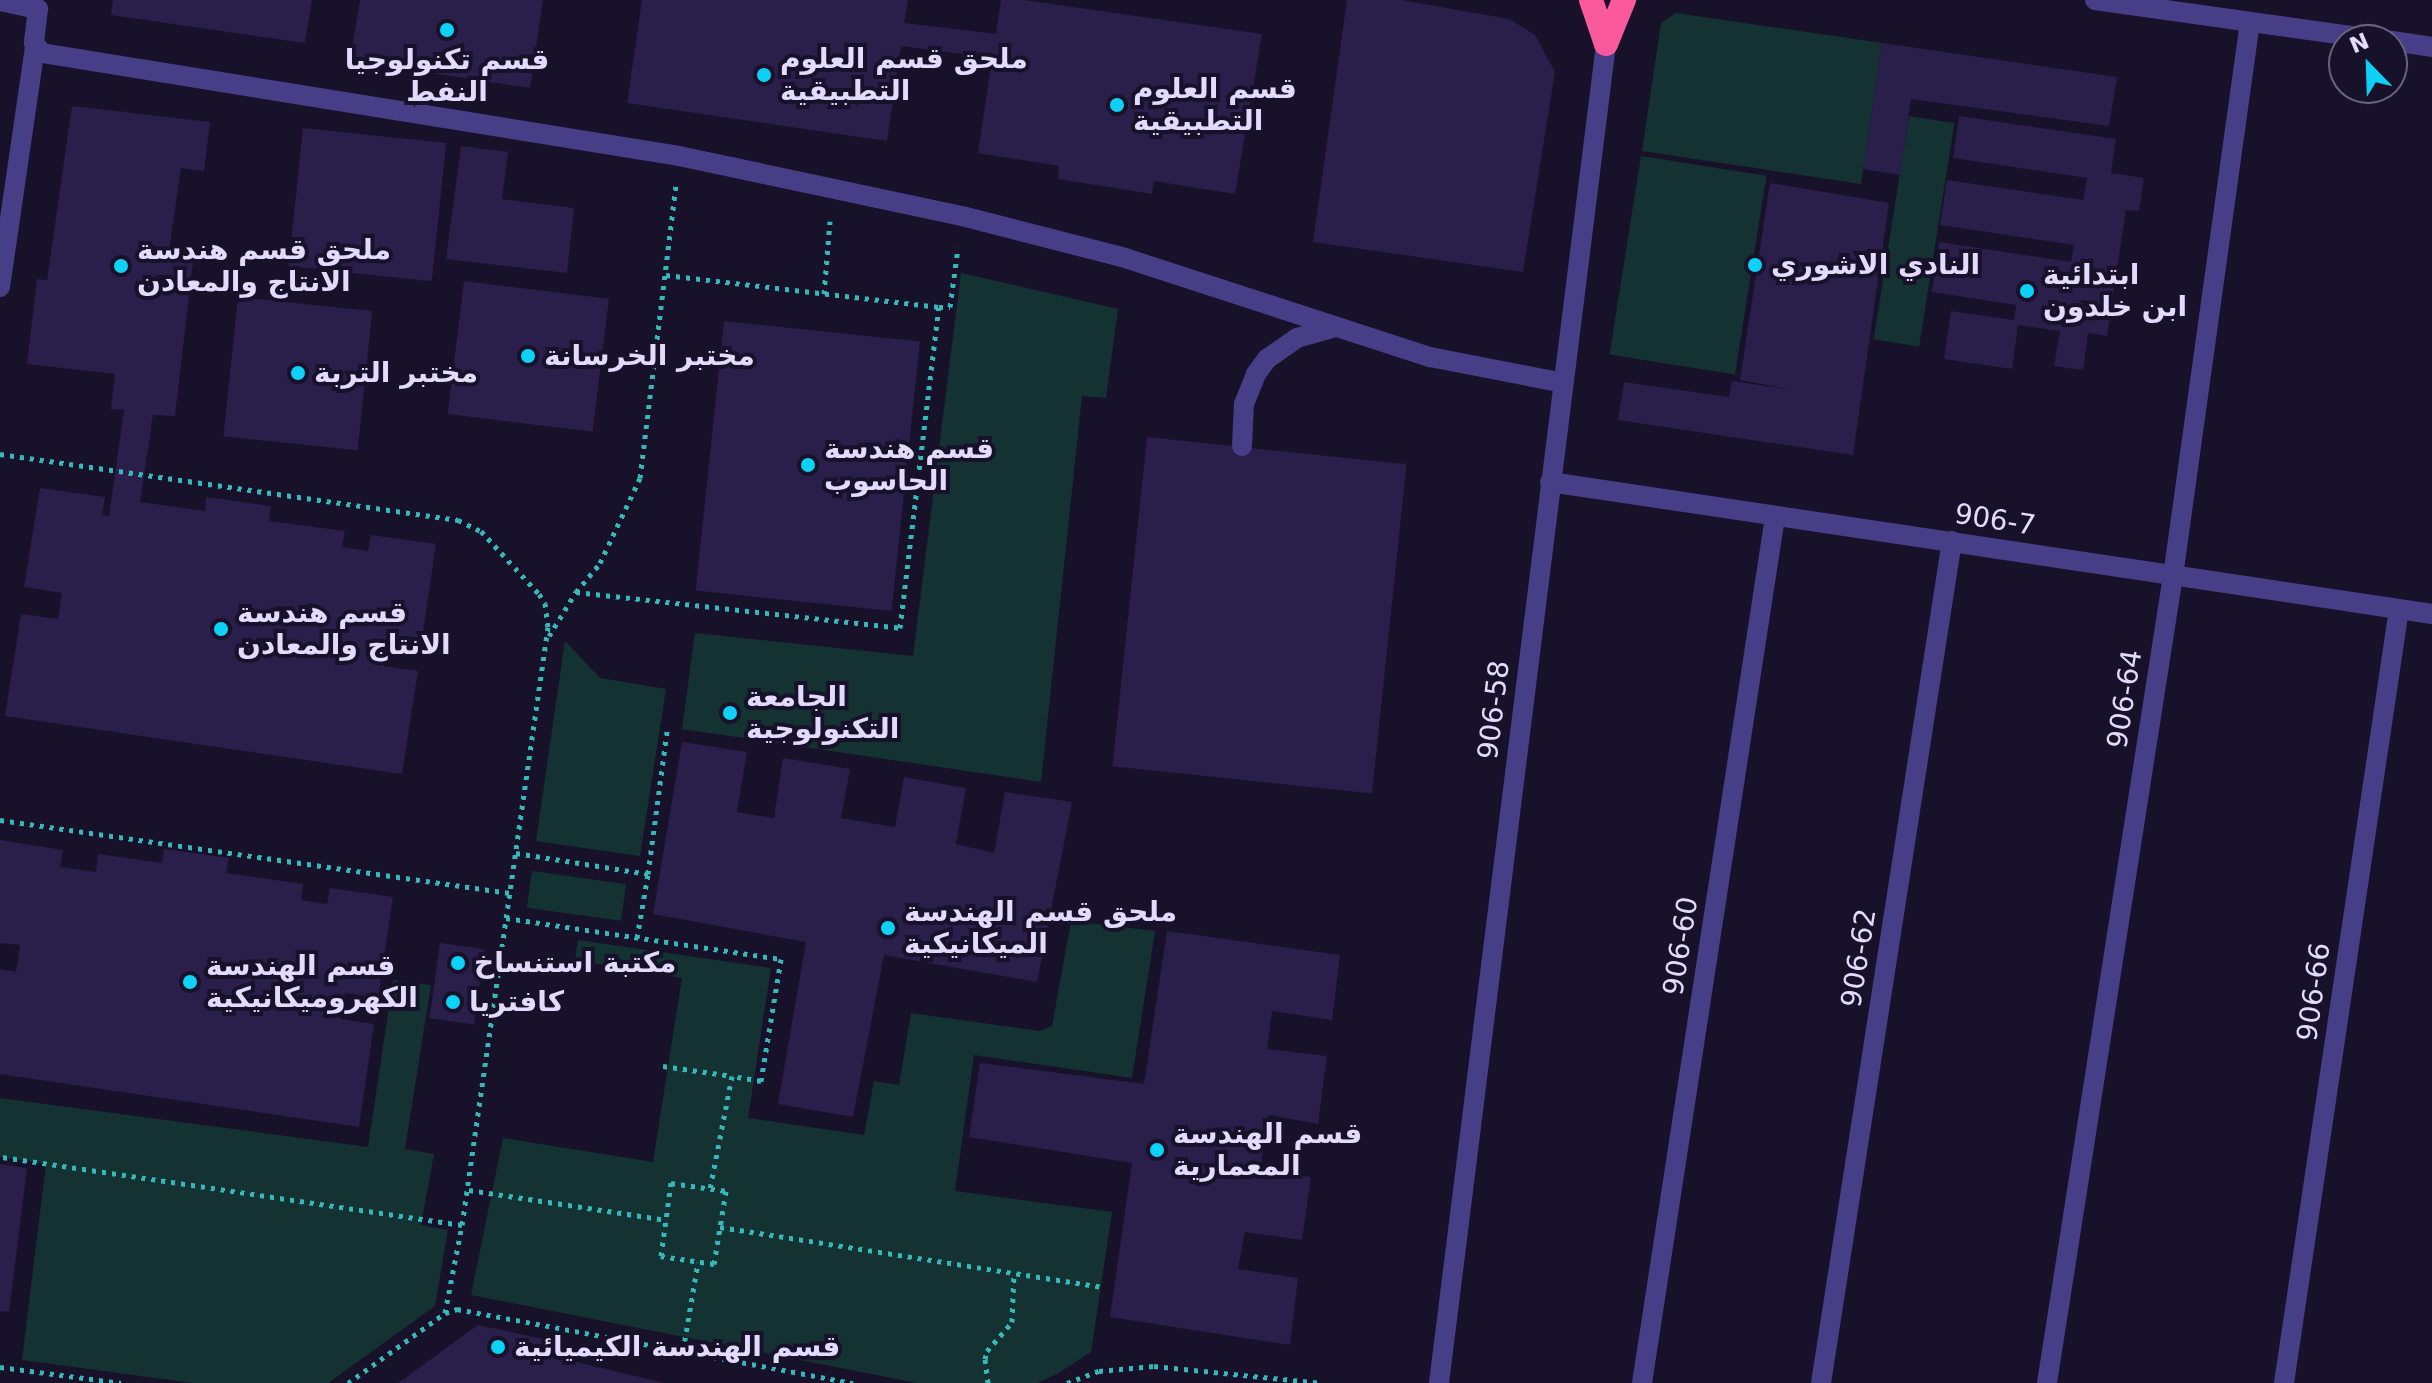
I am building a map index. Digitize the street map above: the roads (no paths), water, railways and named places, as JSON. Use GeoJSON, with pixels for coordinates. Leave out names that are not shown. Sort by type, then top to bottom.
{"type":"FeatureCollection","features":[{"type":"Feature","properties":{"kind":"highway"},"geometry":{"type":"LineString","coordinates":[[1591,0],[1606,44]]}},
{"type":"Feature","properties":{"kind":"highway"},"geometry":{"type":"LineString","coordinates":[[1606,44],[1624,0]]}},
{"type":"Feature","properties":{"kind":"street"},"geometry":{"type":"LineString","coordinates":[[2095,0],[2328,33]]}},
{"type":"Feature","properties":{"kind":"street"},"geometry":{"type":"LineString","coordinates":[[0,1],[38,9],[0,287]]}},
{"type":"Feature","properties":{"kind":"street","name":"906-64"},"geometry":{"type":"LineString","coordinates":[[2047,1383],[2173,576],[2250,22]]}},
{"type":"Feature","properties":{"kind":"street"},"geometry":{"type":"LineString","coordinates":[[2408,43],[2432,47]]}},
{"type":"Feature","properties":{"kind":"street","name":"906-58"},"geometry":{"type":"LineString","coordinates":[[1439,1383],[1606,44]]}},
{"type":"Feature","properties":{"kind":"street"},"geometry":{"type":"LineString","coordinates":[[35,48],[42,53],[679,156],[962,216],[1125,258],[1332,328],[1430,357],[1564,383]]}},
{"type":"Feature","properties":{"kind":"street"},"geometry":{"type":"LineString","coordinates":[[1242,446],[1244,404],[1256,374],[1267,359],[1297,338],[1332,328]]}},
{"type":"Feature","properties":{"kind":"street","name":"906-7"},"geometry":{"type":"LineString","coordinates":[[1550,482],[2432,614]]}},
{"type":"Feature","properties":{"kind":"street","name":"906-60"},"geometry":{"type":"LineString","coordinates":[[1642,1383],[1775,517]]}},
{"type":"Feature","properties":{"kind":"street","name":"906-62"},"geometry":{"type":"LineString","coordinates":[[1821,1383],[1952,541]]}},
{"type":"Feature","properties":{"kind":"street","name":"906-66"},"geometry":{"type":"LineString","coordinates":[[2284,1383],[2399,609]]}},
{"type":"Feature","properties":{"kind":"place","name":"قسم تكنولوجيا النفط"},"geometry":{"type":"Point","coordinates":[447,30]}},
{"type":"Feature","properties":{"kind":"place","name":"ملحق قسم العلوم التطبيقية"},"geometry":{"type":"Point","coordinates":[764,75]}},
{"type":"Feature","properties":{"kind":"place","name":"قسم العلوم التطبيقية"},"geometry":{"type":"Point","coordinates":[1117,105]}},
{"type":"Feature","properties":{"kind":"place","name":"النادي الاشوري"},"geometry":{"type":"Point","coordinates":[1755,265]}},
{"type":"Feature","properties":{"kind":"place","name":"ملحق قسم هندسة الانتاج والمعادن"},"geometry":{"type":"Point","coordinates":[121,266]}},
{"type":"Feature","properties":{"kind":"place","name":"ابتدائية ابن خلدون"},"geometry":{"type":"Point","coordinates":[2027,291]}},
{"type":"Feature","properties":{"kind":"place","name":"مختبر الخرسانة"},"geometry":{"type":"Point","coordinates":[528,356]}},
{"type":"Feature","properties":{"kind":"place","name":"مختبر التربة"},"geometry":{"type":"Point","coordinates":[298,373]}},
{"type":"Feature","properties":{"kind":"place","name":"قسم هندسة الحاسوب"},"geometry":{"type":"Point","coordinates":[808,465]}},
{"type":"Feature","properties":{"kind":"place","name":"قسم هندسة الانتاج والمعادن"},"geometry":{"type":"Point","coordinates":[221,629]}},
{"type":"Feature","properties":{"kind":"place","name":"الجامعة التكنولوجية"},"geometry":{"type":"Point","coordinates":[730,713]}},
{"type":"Feature","properties":{"kind":"place","name":"ملحق قسم الهندسة الميكانيكية"},"geometry":{"type":"Point","coordinates":[888,928]}},
{"type":"Feature","properties":{"kind":"place","name":"مكتبة استنساخ"},"geometry":{"type":"Point","coordinates":[458,963]}},
{"type":"Feature","properties":{"kind":"place","name":"قسم الهندسة الكهروميكانيكية"},"geometry":{"type":"Point","coordinates":[190,982]}},
{"type":"Feature","properties":{"kind":"place","name":"كافتريا"},"geometry":{"type":"Point","coordinates":[453,1002]}},
{"type":"Feature","properties":{"kind":"place","name":"قسم الهندسة المعمارية"},"geometry":{"type":"Point","coordinates":[1157,1150]}},
{"type":"Feature","properties":{"kind":"place","name":"قسم الهندسة الكيميائية"},"geometry":{"type":"Point","coordinates":[498,1347]}}]}
